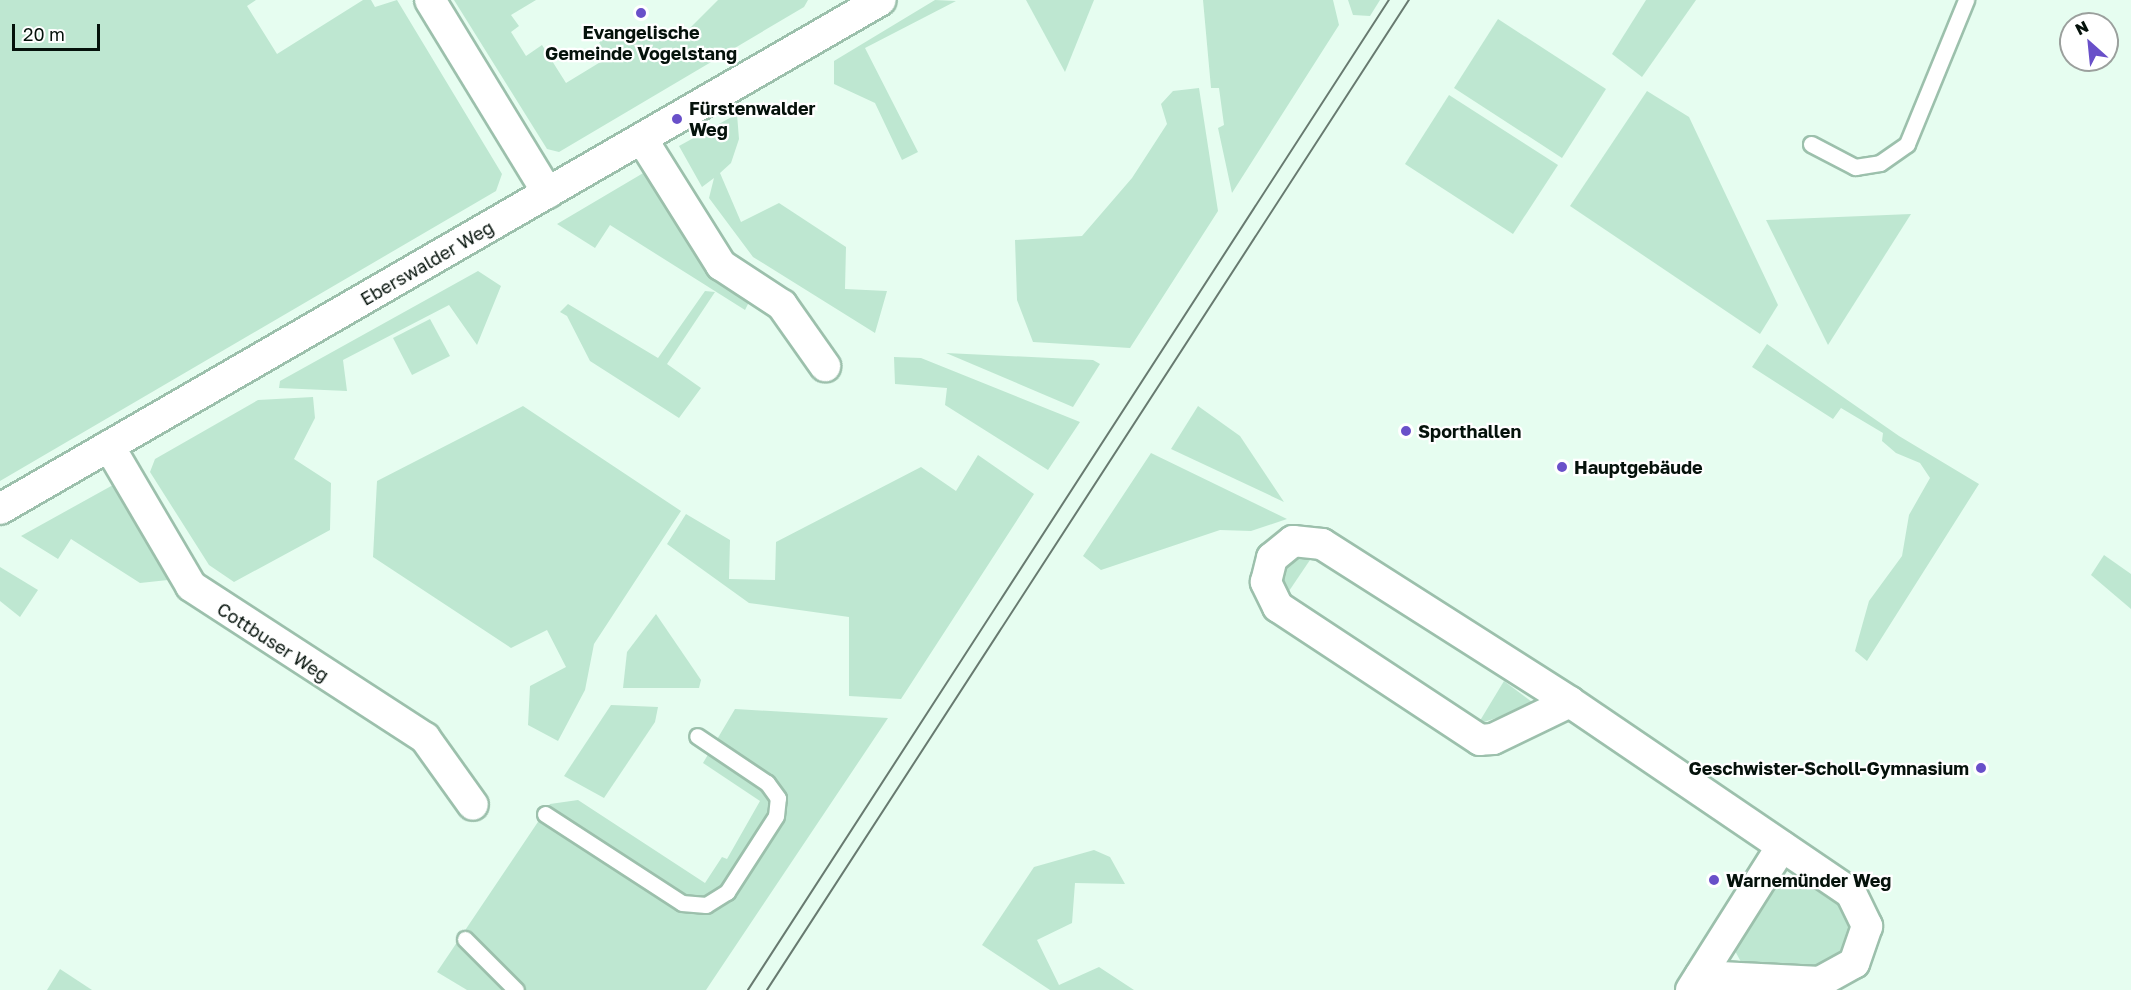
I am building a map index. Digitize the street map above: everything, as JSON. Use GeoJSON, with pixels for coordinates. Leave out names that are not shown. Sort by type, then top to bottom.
{"type":"FeatureCollection","features":[{"type":"Feature","properties":{"kind":"street"},"geometry":{"type":"LineString","coordinates":[[430,0],[548,193]]}},
{"type":"Feature","properties":{"kind":"street","name":"Eberswalder Weg"},"geometry":{"type":"LineString","coordinates":[[0,509],[642,138],[856,8],[881,0]]}},
{"type":"Feature","properties":{"kind":"street"},"geometry":{"type":"LineString","coordinates":[[642,138],[721,265],[782,305],[825,366]]}},
{"type":"Feature","properties":{"kind":"street","name":"Cottbuser Weg"},"geometry":{"type":"LineString","coordinates":[[110,446],[191,586],[425,738],[473,804]]}},
{"type":"Feature","properties":{"kind":"street"},"geometry":{"type":"LineString","coordinates":[[1570,702],[1493,739],[1480,740],[1278,607],[1266,582],[1272,558],[1293,541],[1322,544],[1570,702],[1851,893],[1867,926],[1854,963],[1820,982],[1696,983]]}},
{"type":"Feature","properties":{"kind":"street"},"geometry":{"type":"LineString","coordinates":[[1696,983],[1782,846]]}},
{"type":"Feature","properties":{"kind":"lane"},"geometry":{"type":"LineString","coordinates":[[1811,144],[1855,168],[1880,164],[1907,144],[1966,0]]}},
{"type":"Feature","properties":{"kind":"lane"},"geometry":{"type":"LineString","coordinates":[[545,814],[682,903],[706,904],[727,892],[776,816],[778,798],[766,783],[697,736]]}},
{"type":"Feature","properties":{"kind":"lane"},"geometry":{"type":"LineString","coordinates":[[465,939],[516,990]]}},
{"type":"Feature","properties":{"kind":"green space"},"geometry":{"type":"Polygon","coordinates":[[[0,0],[256,0],[247,6],[277,54],[363,0],[371,0],[375,7],[397,0],[502,174],[496,191],[0,481],[0,0]]]}},
{"type":"Feature","properties":{"kind":"green space"},"geometry":{"type":"Polygon","coordinates":[[[454,0],[536,0],[511,15],[519,26],[511,32],[526,56],[542,45],[566,83],[607,58],[599,42],[616,33],[618,36],[633,28],[684,34],[718,0],[808,0],[804,7],[559,152],[547,149],[454,0]]]}},
{"type":"Feature","properties":{"kind":"green space"},"geometry":{"type":"Polygon","coordinates":[[[935,0],[956,1],[865,48],[918,152],[902,160],[875,103],[834,84],[834,61],[935,0]]]}},
{"type":"Feature","properties":{"kind":"green space"},"geometry":{"type":"Polygon","coordinates":[[[1026,0],[1094,0],[1065,72],[1026,0]]]}},
{"type":"Feature","properties":{"kind":"green space"},"geometry":{"type":"Polygon","coordinates":[[[1203,0],[1333,0],[1339,25],[1232,193],[1218,128],[1224,125],[1219,88],[1211,88],[1203,0]]]}},
{"type":"Feature","properties":{"kind":"green space"},"geometry":{"type":"Polygon","coordinates":[[[1348,0],[1380,0],[1370,16],[1353,15],[1348,0]]]}},
{"type":"Feature","properties":{"kind":"green space"},"geometry":{"type":"Polygon","coordinates":[[[1646,0],[1696,0],[1642,77],[1612,54],[1646,0]]]}},
{"type":"Feature","properties":{"kind":"green space"},"geometry":{"type":"Polygon","coordinates":[[[1498,19],[1606,89],[1562,158],[1454,88],[1498,19]]]}},
{"type":"Feature","properties":{"kind":"green space"},"geometry":{"type":"Polygon","coordinates":[[[1199,88],[1218,211],[1130,348],[1033,342],[1017,300],[1015,240],[1082,236],[1132,178],[1167,124],[1161,104],[1173,91],[1199,88]]]}},
{"type":"Feature","properties":{"kind":"green space"},"geometry":{"type":"Polygon","coordinates":[[[1647,91],[1689,117],[1778,305],[1760,334],[1570,206],[1647,91]]]}},
{"type":"Feature","properties":{"kind":"green space"},"geometry":{"type":"Polygon","coordinates":[[[1449,95],[1558,165],[1513,234],[1405,164],[1449,95]]]}},
{"type":"Feature","properties":{"kind":"green space"},"geometry":{"type":"Polygon","coordinates":[[[737,114],[739,139],[731,163],[720,173],[741,222],[779,203],[846,247],[845,289],[887,291],[875,333],[753,257],[709,198],[714,178],[702,187],[679,146],[737,114]]]}},
{"type":"Feature","properties":{"kind":"green space"},"geometry":{"type":"Polygon","coordinates":[[[645,172],[693,253],[716,276],[751,298],[745,310],[610,225],[595,248],[557,224],[645,172]]]}},
{"type":"Feature","properties":{"kind":"green space"},"geometry":{"type":"Polygon","coordinates":[[[1911,214],[1828,345],[1766,220],[1911,214]]]}},
{"type":"Feature","properties":{"kind":"green space"},"geometry":{"type":"Polygon","coordinates":[[[478,271],[501,286],[477,345],[449,305],[343,360],[347,391],[279,388],[280,381],[478,271]]]}},
{"type":"Feature","properties":{"kind":"green space"},"geometry":{"type":"Polygon","coordinates":[[[705,291],[715,292],[667,364],[701,388],[679,418],[590,361],[567,316],[560,312],[568,304],[658,358],[705,291]]]}},
{"type":"Feature","properties":{"kind":"green space"},"geometry":{"type":"Polygon","coordinates":[[[430,319],[450,356],[412,375],[393,338],[430,319]]]}},
{"type":"Feature","properties":{"kind":"green space"},"geometry":{"type":"Polygon","coordinates":[[[1767,344],[1899,436],[1979,484],[1867,661],[1855,651],[1869,601],[1902,556],[1909,515],[1930,478],[1920,463],[1896,453],[1882,441],[1883,433],[1841,408],[1833,419],[1752,367],[1767,344]]]}},
{"type":"Feature","properties":{"kind":"green space"},"geometry":{"type":"Polygon","coordinates":[[[946,353],[1093,360],[1100,364],[1073,407],[946,353]]]}},
{"type":"Feature","properties":{"kind":"green space"},"geometry":{"type":"Polygon","coordinates":[[[894,357],[921,358],[1080,422],[1048,470],[945,405],[947,388],[895,384],[894,357]]]}},
{"type":"Feature","properties":{"kind":"green space"},"geometry":{"type":"Polygon","coordinates":[[[313,397],[315,418],[294,459],[331,483],[330,530],[234,582],[209,565],[150,472],[155,459],[258,400],[313,397]]]}},
{"type":"Feature","properties":{"kind":"green space"},"geometry":{"type":"Polygon","coordinates":[[[523,406],[681,511],[594,644],[585,690],[558,741],[528,725],[530,686],[566,667],[547,630],[511,648],[373,557],[377,481],[523,406]]]}},
{"type":"Feature","properties":{"kind":"green space"},"geometry":{"type":"Polygon","coordinates":[[[1198,406],[1240,436],[1284,502],[1171,449],[1198,406]]]}},
{"type":"Feature","properties":{"kind":"green space"},"geometry":{"type":"Polygon","coordinates":[[[1151,453],[1287,519],[1251,531],[1220,530],[1101,570],[1083,556],[1151,453]]]}},
{"type":"Feature","properties":{"kind":"green space"},"geometry":{"type":"Polygon","coordinates":[[[978,455],[1034,494],[901,699],[849,696],[849,617],[749,603],[667,544],[686,514],[730,540],[729,579],[775,580],[776,542],[921,467],[956,491],[978,455]]]}},
{"type":"Feature","properties":{"kind":"green space"},"geometry":{"type":"Polygon","coordinates":[[[113,485],[168,580],[140,583],[71,539],[58,559],[21,536],[113,485]]]}},
{"type":"Feature","properties":{"kind":"green space"},"geometry":{"type":"Polygon","coordinates":[[[1298,554],[1314,554],[1285,597],[1278,580],[1283,564],[1298,554]]]}},
{"type":"Feature","properties":{"kind":"green space"},"geometry":{"type":"Polygon","coordinates":[[[2104,555],[2131,574],[2131,609],[2091,575],[2104,555]]]}},
{"type":"Feature","properties":{"kind":"green space"},"geometry":{"type":"Polygon","coordinates":[[[0,567],[38,590],[20,617],[0,601],[0,567]]]}},
{"type":"Feature","properties":{"kind":"green space"},"geometry":{"type":"Polygon","coordinates":[[[656,614],[701,680],[699,688],[623,688],[627,652],[656,614]]]}},
{"type":"Feature","properties":{"kind":"green space"},"geometry":{"type":"Polygon","coordinates":[[[1504,681],[1536,705],[1478,724],[1504,681]]]}},
{"type":"Feature","properties":{"kind":"green space"},"geometry":{"type":"Polygon","coordinates":[[[611,705],[658,707],[655,722],[604,798],[564,776],[611,705]]]}},
{"type":"Feature","properties":{"kind":"green space"},"geometry":{"type":"Polygon","coordinates":[[[735,709],[888,718],[706,990],[467,990],[437,972],[550,804],[578,800],[705,883],[722,857],[727,859],[760,801],[703,763],[735,709]]]}},
{"type":"Feature","properties":{"kind":"green space"},"geometry":{"type":"Polygon","coordinates":[[[1094,850],[1110,857],[1125,884],[1075,883],[1072,923],[1037,940],[1059,985],[1099,967],[1134,990],[1050,990],[982,945],[1034,867],[1094,850]]]}},
{"type":"Feature","properties":{"kind":"green space"},"geometry":{"type":"Polygon","coordinates":[[[1801,880],[1813,883],[1840,901],[1851,926],[1845,953],[1821,969],[1741,962],[1734,949],[1768,893],[1788,881],[1801,880]]]}},
{"type":"Feature","properties":{"kind":"green space"},"geometry":{"type":"Polygon","coordinates":[[[60,969],[92,990],[47,990],[60,969]]]}},
{"type":"Feature","properties":{"kind":"tram line"},"geometry":{"type":"LineString","coordinates":[[748,990],[1389,0]]}},
{"type":"Feature","properties":{"kind":"tram line"},"geometry":{"type":"LineString","coordinates":[[767,990],[1409,0]]}},
{"type":"Feature","properties":{"kind":"place","name":"Evangelische Gemeinde Vogelstang"},"geometry":{"type":"Point","coordinates":[641,13]}},
{"type":"Feature","properties":{"kind":"place","name":"Fürstenwalder Weg"},"geometry":{"type":"Point","coordinates":[677,119]}},
{"type":"Feature","properties":{"kind":"place","name":"Sporthallen"},"geometry":{"type":"Point","coordinates":[1406,431]}},
{"type":"Feature","properties":{"kind":"place","name":"Hauptgebäude"},"geometry":{"type":"Point","coordinates":[1562,467]}},
{"type":"Feature","properties":{"kind":"place","name":"Geschwister-Scholl-Gymnasium"},"geometry":{"type":"Point","coordinates":[1981,768]}},
{"type":"Feature","properties":{"kind":"place","name":"Warnemünder Weg"},"geometry":{"type":"Point","coordinates":[1714,880]}}]}
